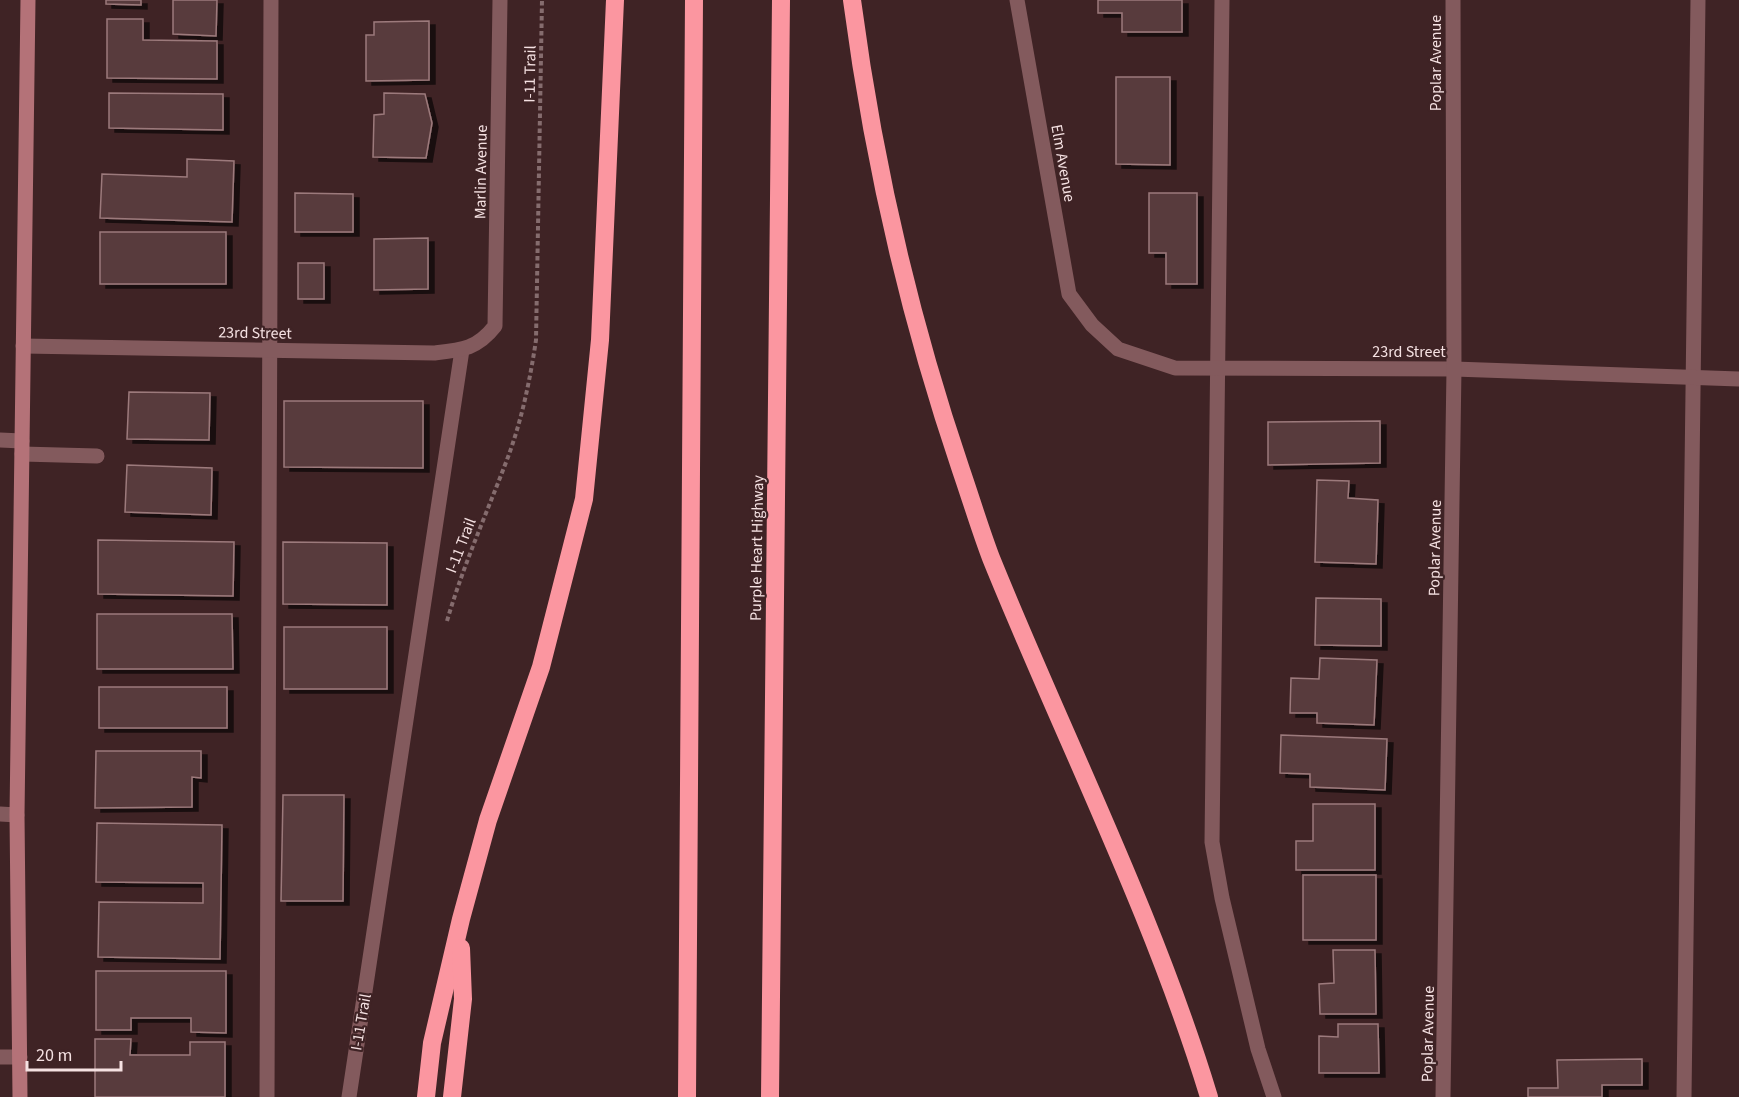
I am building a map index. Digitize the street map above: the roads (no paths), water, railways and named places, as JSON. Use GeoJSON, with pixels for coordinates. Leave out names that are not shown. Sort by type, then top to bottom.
{"type":"FeatureCollection","features":[{"type":"Feature","properties":{"kind":"highway"},"geometry":{"type":"LineString","coordinates":[[426,1097],[432,1042],[461,919],[488,820],[541,667],[584,499],[600,340],[615,0]]}},
{"type":"Feature","properties":{"kind":"highway"},"geometry":{"type":"LineString","coordinates":[[687,1097],[694,0]]}},
{"type":"Feature","properties":{"kind":"highway","name":"Purple Heart Highway"},"geometry":{"type":"LineString","coordinates":[[770,1097],[781,0]]}},
{"type":"Feature","properties":{"kind":"highway"},"geometry":{"type":"LineString","coordinates":[[852,0],[886,203],[931,382],[990,555],[1125,873],[1197,1059],[1209,1097]]}},
{"type":"Feature","properties":{"kind":"highway"},"geometry":{"type":"LineString","coordinates":[[452,1097],[463,999],[461,919]]}},
{"type":"Feature","properties":{"kind":"highway"},"geometry":{"type":"LineString","coordinates":[[1197,1059],[1221,1097]]}},
{"type":"Feature","properties":{"kind":"main road"},"geometry":{"type":"LineString","coordinates":[[20,1097],[17,815],[28,0]]}},
{"type":"Feature","properties":{"kind":"street"},"geometry":{"type":"LineString","coordinates":[[267,1097],[271,0]]}},
{"type":"Feature","properties":{"kind":"street","name":"Marlin Avenue"},"geometry":{"type":"LineString","coordinates":[[483,341],[495,326],[500,0]]}},
{"type":"Feature","properties":{"kind":"street","name":"Elm Avenue"},"geometry":{"type":"LineString","coordinates":[[1017,0],[1069,294],[1092,325]]}},
{"type":"Feature","properties":{"kind":"street"},"geometry":{"type":"LineString","coordinates":[[1222,0],[1212,842],[1222,898],[1253,1027],[1274,1097]]}},
{"type":"Feature","properties":{"kind":"street","name":"Poplar Avenue"},"geometry":{"type":"LineString","coordinates":[[1443,1097],[1454,369],[1453,0]]}},
{"type":"Feature","properties":{"kind":"street"},"geometry":{"type":"LineString","coordinates":[[1684,1097],[1698,0]]}},
{"type":"Feature","properties":{"kind":"street","name":"23rd Street"},"geometry":{"type":"LineString","coordinates":[[1092,325],[1118,349],[1175,368],[1454,369],[1739,379]]}},
{"type":"Feature","properties":{"kind":"street","name":"23rd Street"},"geometry":{"type":"LineString","coordinates":[[23,346],[434,353],[462,350],[483,341]]}},
{"type":"Feature","properties":{"kind":"street"},"geometry":{"type":"LineString","coordinates":[[349,1097],[462,350]]}},
{"type":"Feature","properties":{"kind":"street"},"geometry":{"type":"LineString","coordinates":[[0,440],[22,448],[97,456]]}},
{"type":"Feature","properties":{"kind":"street"},"geometry":{"type":"LineString","coordinates":[[0,814],[17,815]]}},
{"type":"Feature","properties":{"kind":"street"},"geometry":{"type":"LineString","coordinates":[[0,1057],[20,1057]]}}]}
